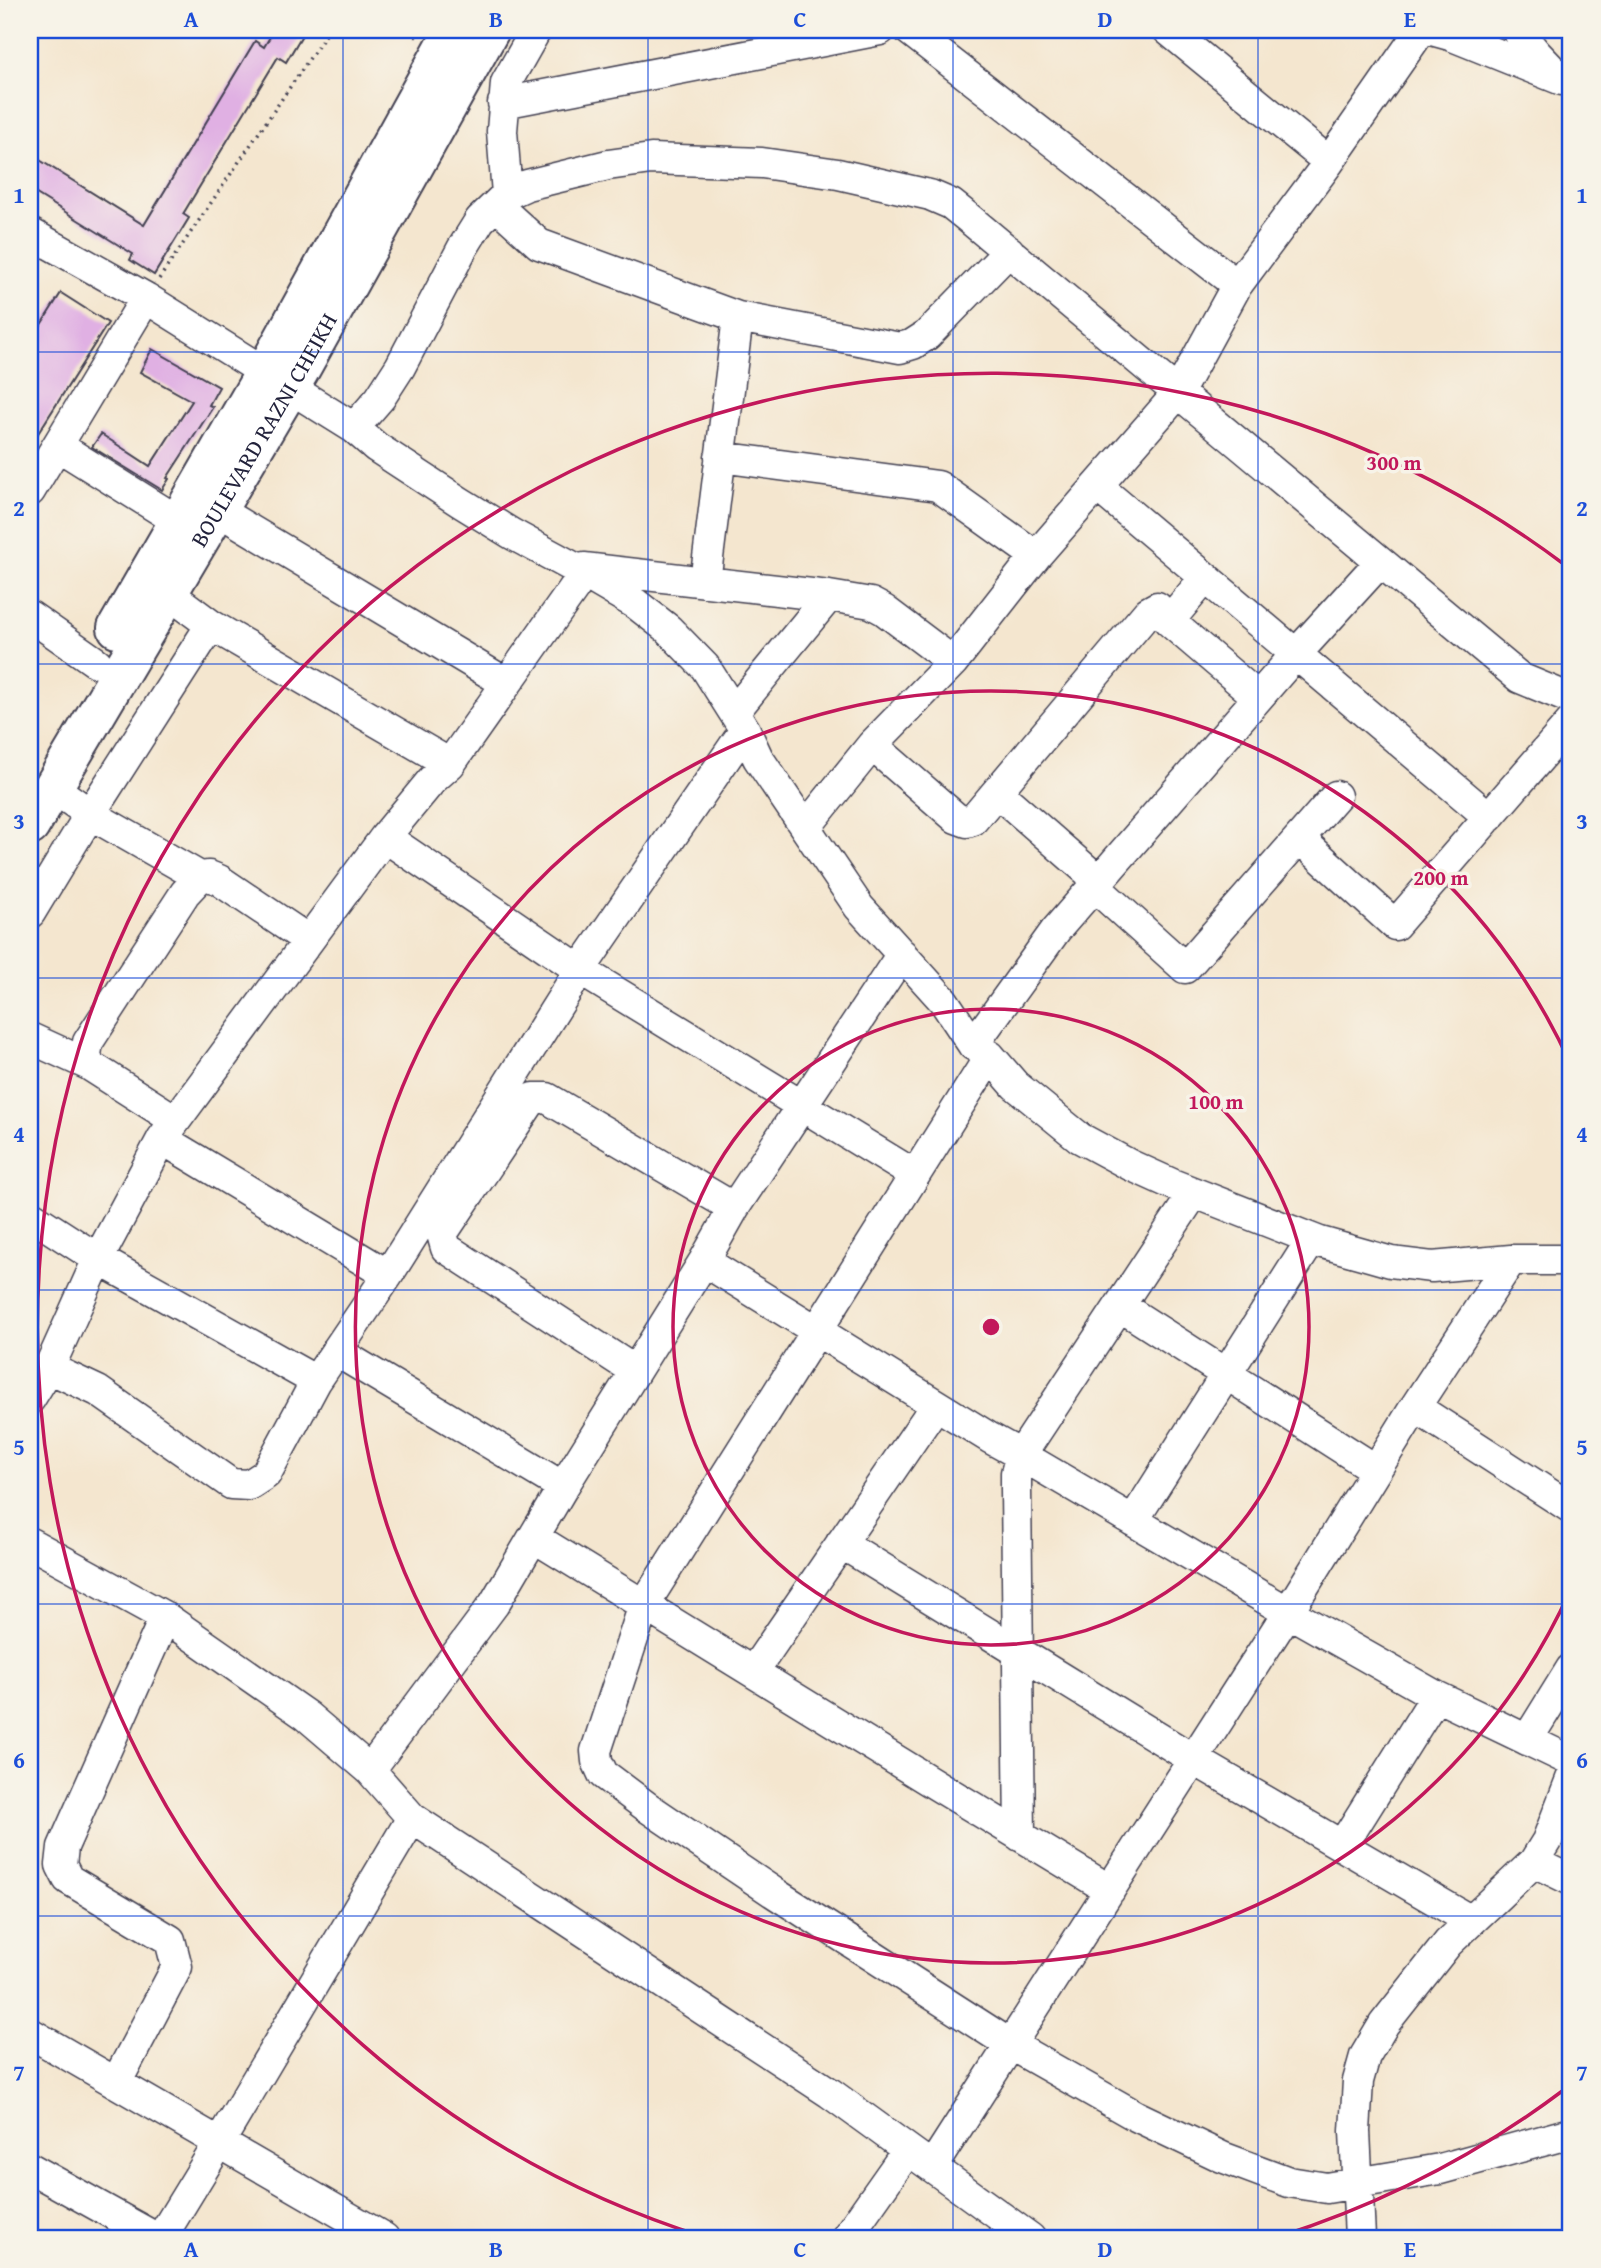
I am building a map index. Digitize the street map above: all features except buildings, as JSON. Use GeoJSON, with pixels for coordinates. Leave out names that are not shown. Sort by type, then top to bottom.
{"type":"FeatureCollection","features":[{"type":"Feature","properties":{"kind":"main road","name":"BOULEVARD RAZNI CHEIKH"},"geometry":{"type":"LineString","coordinates":[[36,804],[217,510],[277,381],[454,30]]}},
{"type":"Feature","properties":{"kind":"main road","name":"BOULEVARD RAZNI CHEIKH"},"geometry":{"type":"LineString","coordinates":[[36,804],[73,713],[97,663],[178,522],[277,381],[490,30]]}},
{"type":"Feature","properties":{"kind":"street"},"geometry":{"type":"LineString","coordinates":[[536,30],[506,83],[503,103],[501,200],[539,244],[738,317],[900,348],[927,335],[1009,251]]}},
{"type":"Feature","properties":{"kind":"street"},"geometry":{"type":"LineString","coordinates":[[503,103],[880,30]]}},
{"type":"Feature","properties":{"kind":"street"},"geometry":{"type":"LineString","coordinates":[[909,30],[1237,285]]}},
{"type":"Feature","properties":{"kind":"street"},"geometry":{"type":"LineString","coordinates":[[1168,30],[1329,162]]}},
{"type":"Feature","properties":{"kind":"street"},"geometry":{"type":"LineString","coordinates":[[806,827],[872,745],[953,662],[1036,556],[1178,393],[1237,285],[1329,162],[1421,30]]}},
{"type":"Feature","properties":{"kind":"street"},"geometry":{"type":"LineString","coordinates":[[1432,30],[1567,84]]}},
{"type":"Feature","properties":{"kind":"street"},"geometry":{"type":"LineString","coordinates":[[1517,30],[1567,84]]}},
{"type":"Feature","properties":{"kind":"street"},"geometry":{"type":"LineString","coordinates":[[354,429],[390,383],[462,248],[480,220],[501,200],[527,185],[608,165],[651,159],[762,163],[838,174],[930,195],[951,204],[1520,678],[1571,699]]}},
{"type":"Feature","properties":{"kind":"street"},"geometry":{"type":"LineString","coordinates":[[30,233],[146,298],[354,429],[376,447],[460,502],[636,604],[668,629],[705,667],[739,721],[758,758],[859,907],[943,1000],[982,1051],[1015,1085],[1080,1138],[1130,1165],[1194,1193],[1312,1239],[1391,1262],[1432,1267],[1569,1256]]}},
{"type":"Feature","properties":{"kind":"street"},"geometry":{"type":"LineString","coordinates":[[146,298],[40,465],[178,522]]}},
{"type":"Feature","properties":{"kind":"street"},"geometry":{"type":"LineString","coordinates":[[705,582],[738,317]]}},
{"type":"Feature","properties":{"kind":"street"},"geometry":{"type":"LineString","coordinates":[[720,457],[937,486],[1036,556]]}},
{"type":"Feature","properties":{"kind":"street"},"geometry":{"type":"LineString","coordinates":[[1097,486],[1489,817]]}},
{"type":"Feature","properties":{"kind":"street"},"geometry":{"type":"LineString","coordinates":[[217,510],[506,682]]}},
{"type":"Feature","properties":{"kind":"street"},"geometry":{"type":"LineString","coordinates":[[1380,562],[1258,697],[1056,930],[982,1051],[915,1175],[644,1605],[596,1751],[597,1761],[603,1774],[647,1807],[773,1892],[1011,2045],[1136,2116],[1223,2157],[1289,2182],[1327,2188],[1440,2169],[1571,2133]]}},
{"type":"Feature","properties":{"kind":"street"},"geometry":{"type":"LineString","coordinates":[[579,570],[829,596],[871,603],[953,662]]}},
{"type":"Feature","properties":{"kind":"street"},"geometry":{"type":"LineString","coordinates":[[30,1399],[49,1367],[98,1259],[168,1130],[385,837],[432,780],[450,764],[579,570]]}},
{"type":"Feature","properties":{"kind":"street"},"geometry":{"type":"LineString","coordinates":[[1169,621],[1205,578]]}},
{"type":"Feature","properties":{"kind":"street"},"geometry":{"type":"LineString","coordinates":[[168,593],[211,625],[450,764]]}},
{"type":"Feature","properties":{"kind":"street"},"geometry":{"type":"LineString","coordinates":[[49,1367],[97,1391],[231,1483],[249,1485],[266,1474],[316,1381],[388,1275],[579,970],[739,721],[829,596]]}},
{"type":"Feature","properties":{"kind":"street"},"geometry":{"type":"LineString","coordinates":[[872,745],[956,818],[963,821],[973,820],[1148,612],[1157,607],[1169,621],[1258,697]]}},
{"type":"Feature","properties":{"kind":"street"},"geometry":{"type":"LineString","coordinates":[[30,617],[97,663]]}},
{"type":"Feature","properties":{"kind":"street"},"geometry":{"type":"LineString","coordinates":[[30,913],[211,625]]}},
{"type":"Feature","properties":{"kind":"street"},"geometry":{"type":"LineString","coordinates":[[1299,838],[1395,925],[1571,722]]}},
{"type":"Feature","properties":{"kind":"street"},"geometry":{"type":"LineString","coordinates":[[997,792],[1185,968],[1336,796]]}},
{"type":"Feature","properties":{"kind":"street"},"geometry":{"type":"LineString","coordinates":[[36,804],[90,814],[200,877],[209,876],[219,880],[308,940]]}},
{"type":"Feature","properties":{"kind":"street"},"geometry":{"type":"LineString","coordinates":[[385,837],[579,970],[915,1175]]}},
{"type":"Feature","properties":{"kind":"street"},"geometry":{"type":"LineString","coordinates":[[89,1065],[86,1055],[88,1042],[185,893],[200,877]]}},
{"type":"Feature","properties":{"kind":"street"},"geometry":{"type":"LineString","coordinates":[[370,1770],[494,1604],[734,1208],[902,954]]}},
{"type":"Feature","properties":{"kind":"street"},"geometry":{"type":"LineString","coordinates":[[30,1038],[89,1065],[168,1130],[388,1275]]}},
{"type":"Feature","properties":{"kind":"street"},"geometry":{"type":"LineString","coordinates":[[635,1371],[446,1248],[442,1234],[533,1098],[547,1098],[734,1208]]}},
{"type":"Feature","properties":{"kind":"street"},"geometry":{"type":"LineString","coordinates":[[1020,1836],[1016,1473],[1021,1455],[1194,1193]]}},
{"type":"Feature","properties":{"kind":"street"},"geometry":{"type":"LineString","coordinates":[[30,1216],[98,1259],[316,1381]]}},
{"type":"Feature","properties":{"kind":"street"},"geometry":{"type":"LineString","coordinates":[[1133,1521],[1312,1239]]}},
{"type":"Feature","properties":{"kind":"street"},"geometry":{"type":"LineString","coordinates":[[704,1261],[936,1405],[1288,1612],[1436,1696],[1571,1760]]}},
{"type":"Feature","properties":{"kind":"street"},"geometry":{"type":"LineString","coordinates":[[846,2238],[920,2159],[1011,2045],[1288,1612],[1415,1407],[1511,1261]]}},
{"type":"Feature","properties":{"kind":"street"},"geometry":{"type":"LineString","coordinates":[[1120,1306],[1376,1470]]}},
{"type":"Feature","properties":{"kind":"street"},"geometry":{"type":"LineString","coordinates":[[336,1351],[563,1487]]}},
{"type":"Feature","properties":{"kind":"street"},"geometry":{"type":"LineString","coordinates":[[752,1672],[936,1405]]}},
{"type":"Feature","properties":{"kind":"street"},"geometry":{"type":"LineString","coordinates":[[1415,1407],[1571,1508]]}},
{"type":"Feature","properties":{"kind":"street"},"geometry":{"type":"LineString","coordinates":[[535,1538],[1110,1890]]}},
{"type":"Feature","properties":{"kind":"street"},"geometry":{"type":"LineString","coordinates":[[30,1543],[165,1617],[307,1716],[370,1770],[412,1818],[830,2093],[1030,2238]]}},
{"type":"Feature","properties":{"kind":"street"},"geometry":{"type":"LineString","coordinates":[[841,1543],[1193,1759],[1471,1921]]}},
{"type":"Feature","properties":{"kind":"street"},"geometry":{"type":"LineString","coordinates":[[116,2083],[177,1967],[174,1953],[170,1941],[68,1879],[61,1866],[63,1846],[165,1617]]}},
{"type":"Feature","properties":{"kind":"street"},"geometry":{"type":"LineString","coordinates":[[1527,1740],[1571,1669]]}},
{"type":"Feature","properties":{"kind":"street"},"geometry":{"type":"LineString","coordinates":[[1342,1846],[1436,1696]]}},
{"type":"Feature","properties":{"kind":"street"},"geometry":{"type":"LineString","coordinates":[[1360,2238],[1355,2131],[1358,2081],[1365,2056],[1384,2024],[1448,1943],[1534,1862],[1547,1841],[1571,1779]]}},
{"type":"Feature","properties":{"kind":"street"},"geometry":{"type":"LineString","coordinates":[[30,2168],[158,2238],[219,2143],[412,1818]]}},
{"type":"Feature","properties":{"kind":"street"},"geometry":{"type":"LineString","coordinates":[[1534,1862],[1571,1880]]}},
{"type":"Feature","properties":{"kind":"street"},"geometry":{"type":"LineString","coordinates":[[33,2042],[116,2083],[384,2238]]}},
{"type":"Feature","properties":{"kind":"path"},"geometry":{"type":"LineString","coordinates":[[146,298],[329,30]]}}]}
